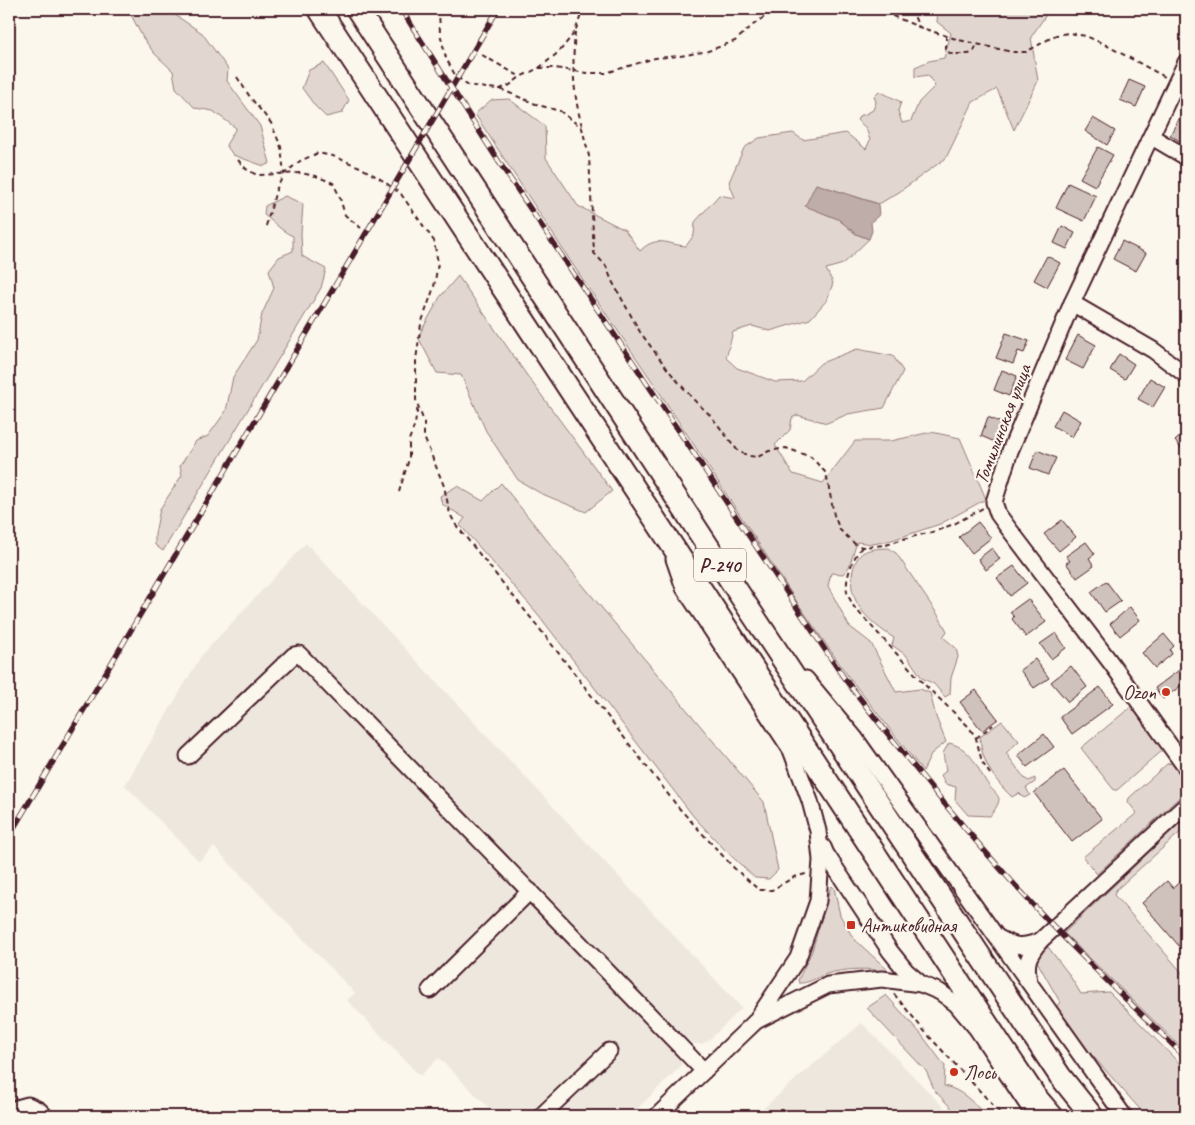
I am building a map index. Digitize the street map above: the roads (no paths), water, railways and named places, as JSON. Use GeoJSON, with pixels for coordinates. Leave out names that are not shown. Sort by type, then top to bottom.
{"type":"FeatureCollection","features":[{"type":"Feature","properties":{"kind":"highway","name":"Р-240"},"geometry":{"type":"LineString","coordinates":[[319,9],[1001,1045],[1035,1096],[1052,1116]]}},
{"type":"Feature","properties":{"kind":"highway","name":"Р-240"},"geometry":{"type":"LineString","coordinates":[[357,9],[751,612],[1054,1068],[1092,1116]]}},
{"type":"Feature","properties":{"kind":"street","name":"Томилинская улица"},"geometry":{"type":"LineString","coordinates":[[1186,62],[1072,303],[1010,451],[994,502],[998,514],[1111,664],[1186,768]]}},
{"type":"Feature","properties":{"kind":"street"},"geometry":{"type":"LineString","coordinates":[[1152,137],[1186,157]]}},
{"type":"Feature","properties":{"kind":"street"},"geometry":{"type":"LineString","coordinates":[[1072,303],[1152,350],[1186,374]]}},
{"type":"Feature","properties":{"kind":"street"},"geometry":{"type":"LineString","coordinates":[[664,535],[684,588],[791,750],[810,801],[826,854],[890,951],[906,971],[921,984]]}},
{"type":"Feature","properties":{"kind":"street"},"geometry":{"type":"LineString","coordinates":[[751,612],[854,738],[1124,1116]]}},
{"type":"Feature","properties":{"kind":"street"},"geometry":{"type":"LineString","coordinates":[[188,756],[294,655],[299,654],[704,1071]]}},
{"type":"Feature","properties":{"kind":"street"},"geometry":{"type":"LineString","coordinates":[[1030,983],[1026,966],[1030,953],[1040,941],[1186,805]]}},
{"type":"Feature","properties":{"kind":"street"},"geometry":{"type":"LineString","coordinates":[[658,1116],[754,1022],[798,958],[818,901],[821,860],[818,831]]}},
{"type":"Feature","properties":{"kind":"street"},"geometry":{"type":"LineString","coordinates":[[430,990],[530,891]]}},
{"type":"Feature","properties":{"kind":"street"},"geometry":{"type":"LineString","coordinates":[[996,936],[1013,945],[1025,946],[1040,941]]}},
{"type":"Feature","properties":{"kind":"street"},"geometry":{"type":"LineString","coordinates":[[754,1022],[828,985],[882,979],[921,984],[940,992],[956,1004],[977,1029],[1035,1116]]}},
{"type":"Feature","properties":{"kind":"street"},"geometry":{"type":"LineString","coordinates":[[541,1116],[609,1051]]}},
{"type":"Feature","properties":{"kind":"street"},"geometry":{"type":"LineString","coordinates":[[9,1116],[17,1108],[28,1104],[45,1116]]}},
{"type":"Feature","properties":{"kind":"railway"},"geometry":{"type":"LineString","coordinates":[[401,9],[499,162],[844,678],[972,837],[1070,944],[1186,1058]]}},
{"type":"Feature","properties":{"kind":"railway"},"geometry":{"type":"LineString","coordinates":[[9,836],[498,9]]}},
{"type":"Feature","properties":{"kind":"place","name":"Ozon"},"geometry":{"type":"Point","coordinates":[1166,692]}},
{"type":"Feature","properties":{"kind":"place","name":"Антиковидная"},"geometry":{"type":"Point","coordinates":[851,925]}},
{"type":"Feature","properties":{"kind":"place","name":"Лось"},"geometry":{"type":"Point","coordinates":[954,1072]}}]}
